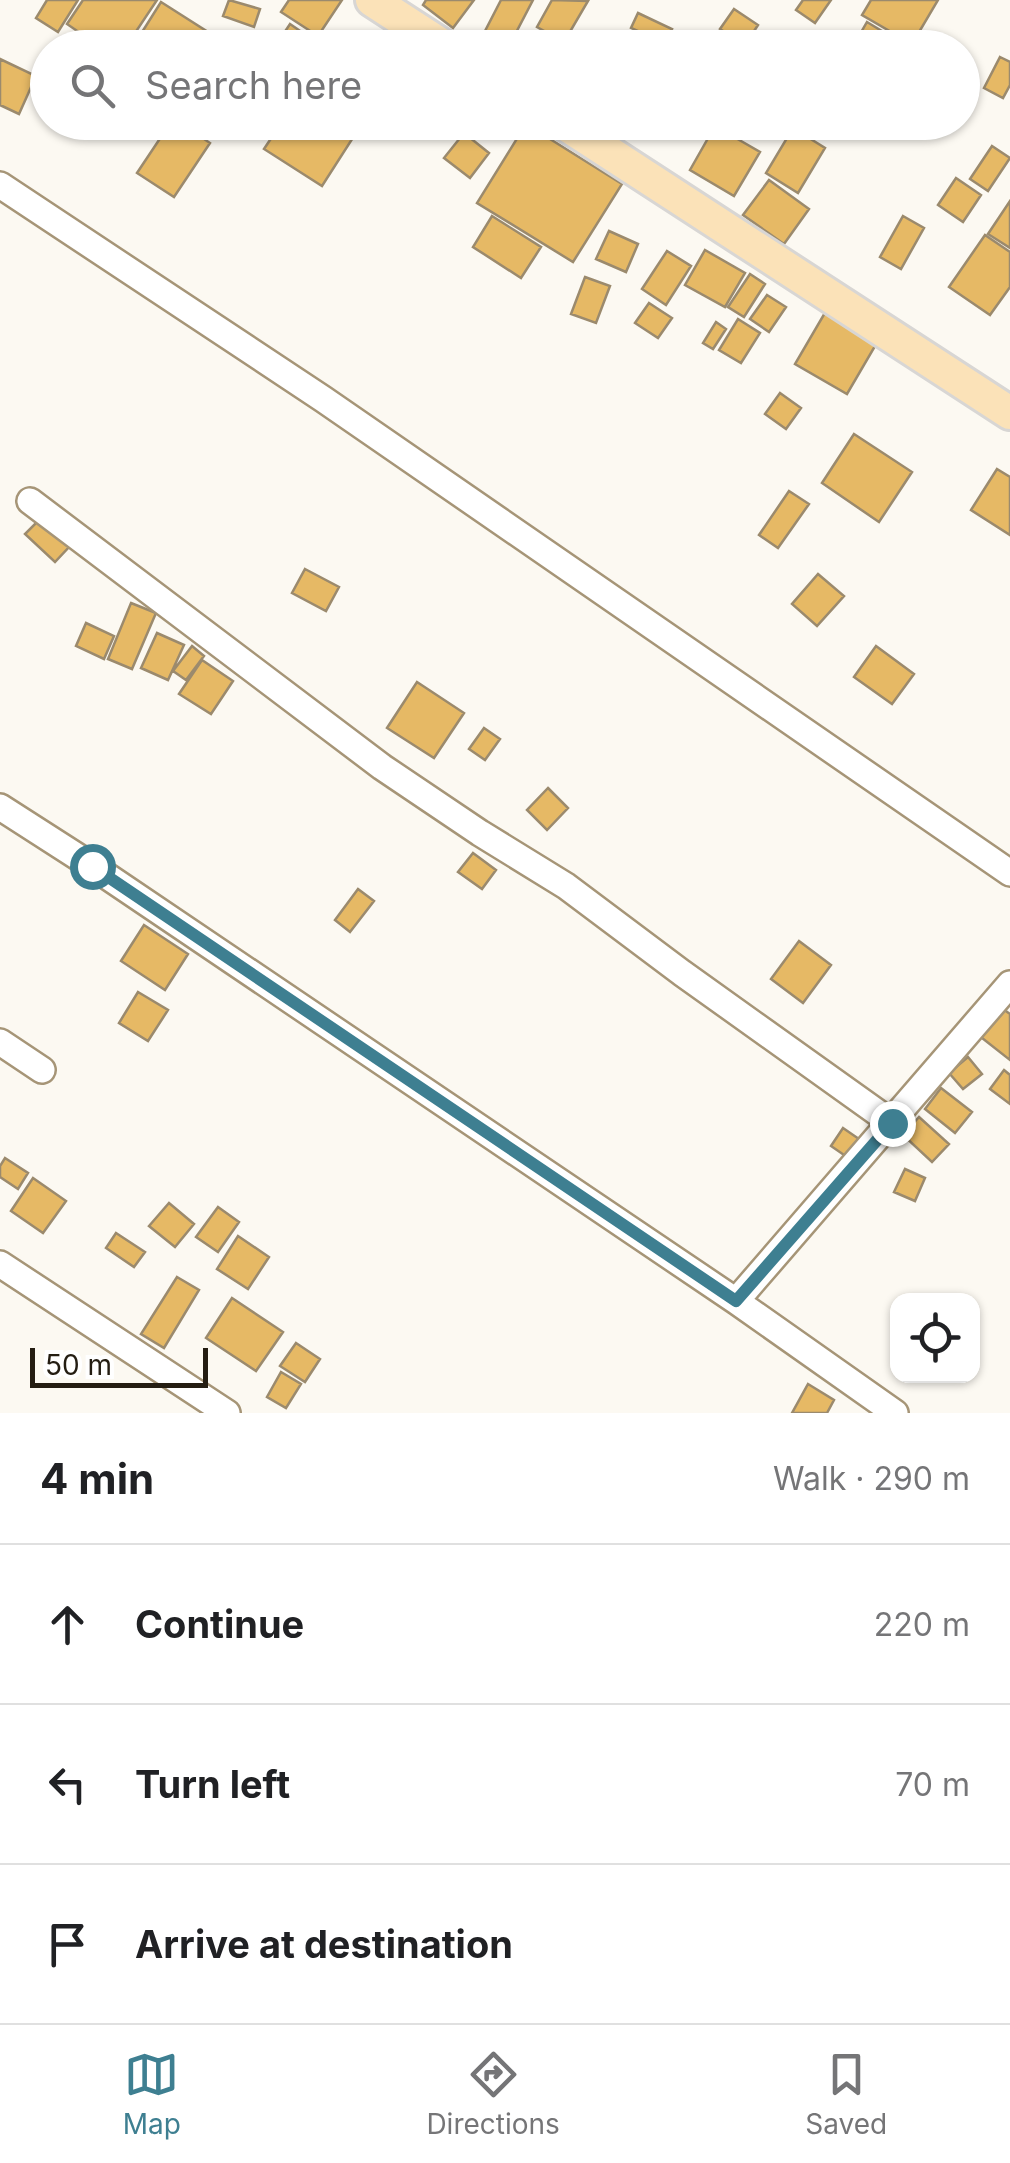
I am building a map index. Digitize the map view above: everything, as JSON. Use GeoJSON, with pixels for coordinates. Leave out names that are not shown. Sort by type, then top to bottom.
{"type":"FeatureCollection","features":[{"type":"Feature","properties":{"kind":"main road"},"geometry":{"type":"LineString","coordinates":[[372,0],[418,30]]}},
{"type":"Feature","properties":{"kind":"main road"},"geometry":{"type":"LineString","coordinates":[[590,140],[1010,412]]}},
{"type":"Feature","properties":{"kind":"street"},"geometry":{"type":"LineString","coordinates":[[0,185],[340,410],[1010,872]]}},
{"type":"Feature","properties":{"kind":"street"},"geometry":{"type":"LineString","coordinates":[[30,501],[382,767],[566,886],[892,1123]]}},
{"type":"Feature","properties":{"kind":"street"},"geometry":{"type":"LineString","coordinates":[[0,807],[736,1301],[895,1413]]}},
{"type":"Feature","properties":{"kind":"street"},"geometry":{"type":"LineString","coordinates":[[736,1301],[1010,984]]}},
{"type":"Feature","properties":{"kind":"street"},"geometry":{"type":"LineString","coordinates":[[0,1042],[42,1070]]}},
{"type":"Feature","properties":{"kind":"street"},"geometry":{"type":"LineString","coordinates":[[0,1264],[226,1413]]}},
{"type":"Feature","properties":{"kind":"building"},"geometry":{"type":"Polygon","coordinates":[[[47,0],[78,0],[59,30],[36,18],[47,0]]]}},
{"type":"Feature","properties":{"kind":"building"},"geometry":{"type":"Polygon","coordinates":[[[83,0],[157,0],[137,30],[76,30],[67,24],[83,0]]]}},
{"type":"Feature","properties":{"kind":"building"},"geometry":{"type":"Polygon","coordinates":[[[229,0],[260,9],[254,27],[223,16],[229,0]]]}},
{"type":"Feature","properties":{"kind":"building"},"geometry":{"type":"Polygon","coordinates":[[[289,0],[342,0],[322,30],[309,30],[281,12],[289,0]]]}},
{"type":"Feature","properties":{"kind":"building"},"geometry":{"type":"Polygon","coordinates":[[[426,0],[474,0],[453,28],[423,5],[426,0]]]}},
{"type":"Feature","properties":{"kind":"building"},"geometry":{"type":"Polygon","coordinates":[[[501,0],[533,0],[517,30],[486,30],[501,0]]]}},
{"type":"Feature","properties":{"kind":"building"},"geometry":{"type":"Polygon","coordinates":[[[552,0],[588,1],[571,30],[537,27],[552,0]]]}},
{"type":"Feature","properties":{"kind":"building"},"geometry":{"type":"Polygon","coordinates":[[[803,0],[831,0],[815,23],[796,10],[803,0]]]}},
{"type":"Feature","properties":{"kind":"building"},"geometry":{"type":"Polygon","coordinates":[[[871,0],[938,0],[920,30],[888,30],[862,15],[871,0]]]}},
{"type":"Feature","properties":{"kind":"building"},"geometry":{"type":"Polygon","coordinates":[[[161,2],[205,30],[143,30],[161,2]]]}},
{"type":"Feature","properties":{"kind":"building"},"geometry":{"type":"Polygon","coordinates":[[[734,9],[758,25],[755,30],[720,29],[734,9]]]}},
{"type":"Feature","properties":{"kind":"building"},"geometry":{"type":"Polygon","coordinates":[[[638,13],[672,29],[635,30],[631,28],[638,13]]]}},
{"type":"Feature","properties":{"kind":"building"},"geometry":{"type":"Polygon","coordinates":[[[867,22],[880,30],[862,30],[867,22]]]}},
{"type":"Feature","properties":{"kind":"building"},"geometry":{"type":"Polygon","coordinates":[[[1000,57],[1010,62],[1010,85],[1003,98],[984,88],[1000,57]]]}},
{"type":"Feature","properties":{"kind":"building"},"geometry":{"type":"Polygon","coordinates":[[[0,59],[30,73],[30,89],[19,114],[0,105],[0,59]]]}},
{"type":"Feature","properties":{"kind":"building"},"geometry":{"type":"Polygon","coordinates":[[[159,140],[210,143],[174,197],[137,173],[159,140]]]}},
{"type":"Feature","properties":{"kind":"building"},"geometry":{"type":"Polygon","coordinates":[[[270,140],[351,140],[322,186],[264,149],[270,140]]]}},
{"type":"Feature","properties":{"kind":"building"},"geometry":{"type":"Polygon","coordinates":[[[458,140],[473,140],[489,153],[470,178],[444,158],[458,140]]]}},
{"type":"Feature","properties":{"kind":"building"},"geometry":{"type":"Polygon","coordinates":[[[516,140],[552,140],[622,184],[573,262],[477,203],[516,140]]]}},
{"type":"Feature","properties":{"kind":"building"},"geometry":{"type":"Polygon","coordinates":[[[707,140],[739,140],[760,152],[734,196],[690,170],[707,140]]]}},
{"type":"Feature","properties":{"kind":"building"},"geometry":{"type":"Polygon","coordinates":[[[786,140],[812,140],[825,148],[798,193],[766,173],[786,140]]]}},
{"type":"Feature","properties":{"kind":"building"},"geometry":{"type":"Polygon","coordinates":[[[992,146],[1010,158],[988,191],[970,179],[992,146]]]}},
{"type":"Feature","properties":{"kind":"building"},"geometry":{"type":"Polygon","coordinates":[[[956,178],[981,195],[963,222],[938,205],[956,178]]]}},
{"type":"Feature","properties":{"kind":"building"},"geometry":{"type":"Polygon","coordinates":[[[769,180],[809,209],[784,244],[743,215],[769,180]]]}},
{"type":"Feature","properties":{"kind":"building"},"geometry":{"type":"Polygon","coordinates":[[[1010,201],[1010,248],[988,234],[1010,201]]]}},
{"type":"Feature","properties":{"kind":"building"},"geometry":{"type":"Polygon","coordinates":[[[492,216],[541,247],[521,278],[473,247],[492,216]]]}},
{"type":"Feature","properties":{"kind":"building"},"geometry":{"type":"Polygon","coordinates":[[[903,216],[924,228],[901,269],[880,257],[903,216]]]}},
{"type":"Feature","properties":{"kind":"building"},"geometry":{"type":"Polygon","coordinates":[[[609,231],[638,244],[626,272],[596,259],[609,231]]]}},
{"type":"Feature","properties":{"kind":"building"},"geometry":{"type":"Polygon","coordinates":[[[985,235],[1010,252],[1010,287],[990,315],[949,287],[985,235]]]}},
{"type":"Feature","properties":{"kind":"building"},"geometry":{"type":"Polygon","coordinates":[[[705,250],[745,273],[725,307],[685,285],[705,250]]]}},
{"type":"Feature","properties":{"kind":"building"},"geometry":{"type":"Polygon","coordinates":[[[667,251],[691,266],[666,305],[642,289],[667,251]]]}},
{"type":"Feature","properties":{"kind":"building"},"geometry":{"type":"Polygon","coordinates":[[[750,274],[765,284],[744,317],[728,307],[750,274]]]}},
{"type":"Feature","properties":{"kind":"building"},"geometry":{"type":"Polygon","coordinates":[[[585,277],[610,286],[596,323],[571,314],[585,277]]]}},
{"type":"Feature","properties":{"kind":"building"},"geometry":{"type":"Polygon","coordinates":[[[767,295],[786,307],[769,332],[750,319],[767,295]]]}},
{"type":"Feature","properties":{"kind":"building"},"geometry":{"type":"Polygon","coordinates":[[[649,303],[672,318],[658,338],[635,323],[649,303]]]}},
{"type":"Feature","properties":{"kind":"building"},"geometry":{"type":"Polygon","coordinates":[[[826,311],[878,341],[847,394],[795,364],[826,311]]]}},
{"type":"Feature","properties":{"kind":"building"},"geometry":{"type":"Polygon","coordinates":[[[738,319],[760,333],[741,363],[719,350],[738,319]]]}},
{"type":"Feature","properties":{"kind":"building"},"geometry":{"type":"Polygon","coordinates":[[[716,322],[726,329],[713,349],[703,343],[716,322]]]}},
{"type":"Feature","properties":{"kind":"building"},"geometry":{"type":"Polygon","coordinates":[[[780,393],[801,408],[786,429],[765,414],[780,393]]]}},
{"type":"Feature","properties":{"kind":"building"},"geometry":{"type":"Polygon","coordinates":[[[854,434],[912,472],[879,522],[822,483],[854,434]]]}},
{"type":"Feature","properties":{"kind":"building"},"geometry":{"type":"Polygon","coordinates":[[[997,469],[1010,477],[1010,535],[971,510],[997,469]]]}},
{"type":"Feature","properties":{"kind":"building"},"geometry":{"type":"Polygon","coordinates":[[[789,491],[809,504],[778,548],[759,535],[789,491]]]}},
{"type":"Feature","properties":{"kind":"building"},"geometry":{"type":"Polygon","coordinates":[[[39,520],[69,547],[55,562],[25,534],[39,520]]]}},
{"type":"Feature","properties":{"kind":"building"},"geometry":{"type":"Polygon","coordinates":[[[305,569],[339,587],[326,611],[292,593],[305,569]]]}},
{"type":"Feature","properties":{"kind":"building"},"geometry":{"type":"Polygon","coordinates":[[[818,574],[844,596],[817,626],[792,604],[818,574]]]}},
{"type":"Feature","properties":{"kind":"building"},"geometry":{"type":"Polygon","coordinates":[[[131,603],[156,613],[132,669],[108,659],[131,603]]]}},
{"type":"Feature","properties":{"kind":"building"},"geometry":{"type":"Polygon","coordinates":[[[86,623],[114,636],[104,659],[76,646],[86,623]]]}},
{"type":"Feature","properties":{"kind":"building"},"geometry":{"type":"Polygon","coordinates":[[[157,633],[184,645],[168,680],[141,668],[157,633]]]}},
{"type":"Feature","properties":{"kind":"building"},"geometry":{"type":"Polygon","coordinates":[[[192,646],[204,656],[186,680],[173,671],[192,646]]]}},
{"type":"Feature","properties":{"kind":"building"},"geometry":{"type":"Polygon","coordinates":[[[876,646],[914,674],[892,704],[854,677],[876,646]]]}},
{"type":"Feature","properties":{"kind":"building"},"geometry":{"type":"Polygon","coordinates":[[[202,660],[233,681],[211,714],[179,694],[202,660]]]}},
{"type":"Feature","properties":{"kind":"building"},"geometry":{"type":"Polygon","coordinates":[[[417,682],[464,713],[434,758],[387,728],[417,682]]]}},
{"type":"Feature","properties":{"kind":"building"},"geometry":{"type":"Polygon","coordinates":[[[484,728],[500,739],[485,760],[469,749],[484,728]]]}},
{"type":"Feature","properties":{"kind":"building"},"geometry":{"type":"Polygon","coordinates":[[[548,788],[568,808],[547,830],[527,810],[548,788]]]}},
{"type":"Feature","properties":{"kind":"building"},"geometry":{"type":"Polygon","coordinates":[[[473,853],[496,870],[482,889],[458,872],[473,853]]]}},
{"type":"Feature","properties":{"kind":"building"},"geometry":{"type":"Polygon","coordinates":[[[358,889],[374,901],[350,932],[335,920],[358,889]]]}},
{"type":"Feature","properties":{"kind":"building"},"geometry":{"type":"Polygon","coordinates":[[[144,925],[188,954],[165,990],[121,961],[144,925]]]}},
{"type":"Feature","properties":{"kind":"building"},"geometry":{"type":"Polygon","coordinates":[[[799,941],[831,965],[803,1003],[771,979],[799,941]]]}},
{"type":"Feature","properties":{"kind":"building"},"geometry":{"type":"Polygon","coordinates":[[[138,992],[168,1010],[148,1041],[119,1023],[138,992]]]}},
{"type":"Feature","properties":{"kind":"building"},"geometry":{"type":"Polygon","coordinates":[[[999,1006],[1010,1014],[1010,1060],[977,1034],[999,1006]]]}},
{"type":"Feature","properties":{"kind":"building"},"geometry":{"type":"Polygon","coordinates":[[[968,1057],[982,1074],[963,1089],[949,1073],[968,1057]]]}},
{"type":"Feature","properties":{"kind":"building"},"geometry":{"type":"Polygon","coordinates":[[[1004,1070],[1010,1075],[1010,1104],[990,1089],[1004,1070]]]}},
{"type":"Feature","properties":{"kind":"building"},"geometry":{"type":"Polygon","coordinates":[[[941,1088],[972,1112],[955,1133],[925,1109],[941,1088]]]}},
{"type":"Feature","properties":{"kind":"building"},"geometry":{"type":"Polygon","coordinates":[[[919,1117],[949,1144],[932,1162],[903,1135],[919,1117]]]}},
{"type":"Feature","properties":{"kind":"building"},"geometry":{"type":"Polygon","coordinates":[[[843,1128],[859,1139],[847,1157],[831,1146],[843,1128]]]}},
{"type":"Feature","properties":{"kind":"building"},"geometry":{"type":"Polygon","coordinates":[[[5,1158],[28,1173],[18,1189],[0,1177],[5,1158]]]}},
{"type":"Feature","properties":{"kind":"building"},"geometry":{"type":"Polygon","coordinates":[[[905,1169],[925,1178],[915,1201],[894,1192],[905,1169]]]}},
{"type":"Feature","properties":{"kind":"building"},"geometry":{"type":"Polygon","coordinates":[[[33,1178],[66,1201],[43,1233],[11,1211],[33,1178]]]}},
{"type":"Feature","properties":{"kind":"building"},"geometry":{"type":"Polygon","coordinates":[[[169,1203],[194,1224],[175,1247],[149,1226],[169,1203]]]}},
{"type":"Feature","properties":{"kind":"building"},"geometry":{"type":"Polygon","coordinates":[[[218,1207],[239,1222],[218,1252],[196,1237],[218,1207]]]}},
{"type":"Feature","properties":{"kind":"building"},"geometry":{"type":"Polygon","coordinates":[[[116,1233],[145,1252],[134,1267],[106,1248],[116,1233]]]}},
{"type":"Feature","properties":{"kind":"building"},"geometry":{"type":"Polygon","coordinates":[[[238,1236],[269,1257],[248,1289],[217,1269],[238,1236]]]}},
{"type":"Feature","properties":{"kind":"building"},"geometry":{"type":"Polygon","coordinates":[[[177,1277],[199,1290],[164,1348],[141,1334],[177,1277]]]}},
{"type":"Feature","properties":{"kind":"building"},"geometry":{"type":"Polygon","coordinates":[[[232,1298],[283,1332],[256,1371],[206,1338],[232,1298]]]}},
{"type":"Feature","properties":{"kind":"building"},"geometry":{"type":"Polygon","coordinates":[[[296,1343],[320,1359],[305,1382],[280,1366],[296,1343]]]}},
{"type":"Feature","properties":{"kind":"building"},"geometry":{"type":"Polygon","coordinates":[[[281,1372],[301,1384],[286,1408],[267,1397],[281,1372]]]}},
{"type":"Feature","properties":{"kind":"building"},"geometry":{"type":"Polygon","coordinates":[[[808,1384],[834,1400],[827,1413],[792,1413],[808,1384]]]}},
{"type":"Feature","properties":{"kind":"route"},"geometry":{"type":"LineString","coordinates":[[92,866],[736,1301],[892,1123]]}}]}
